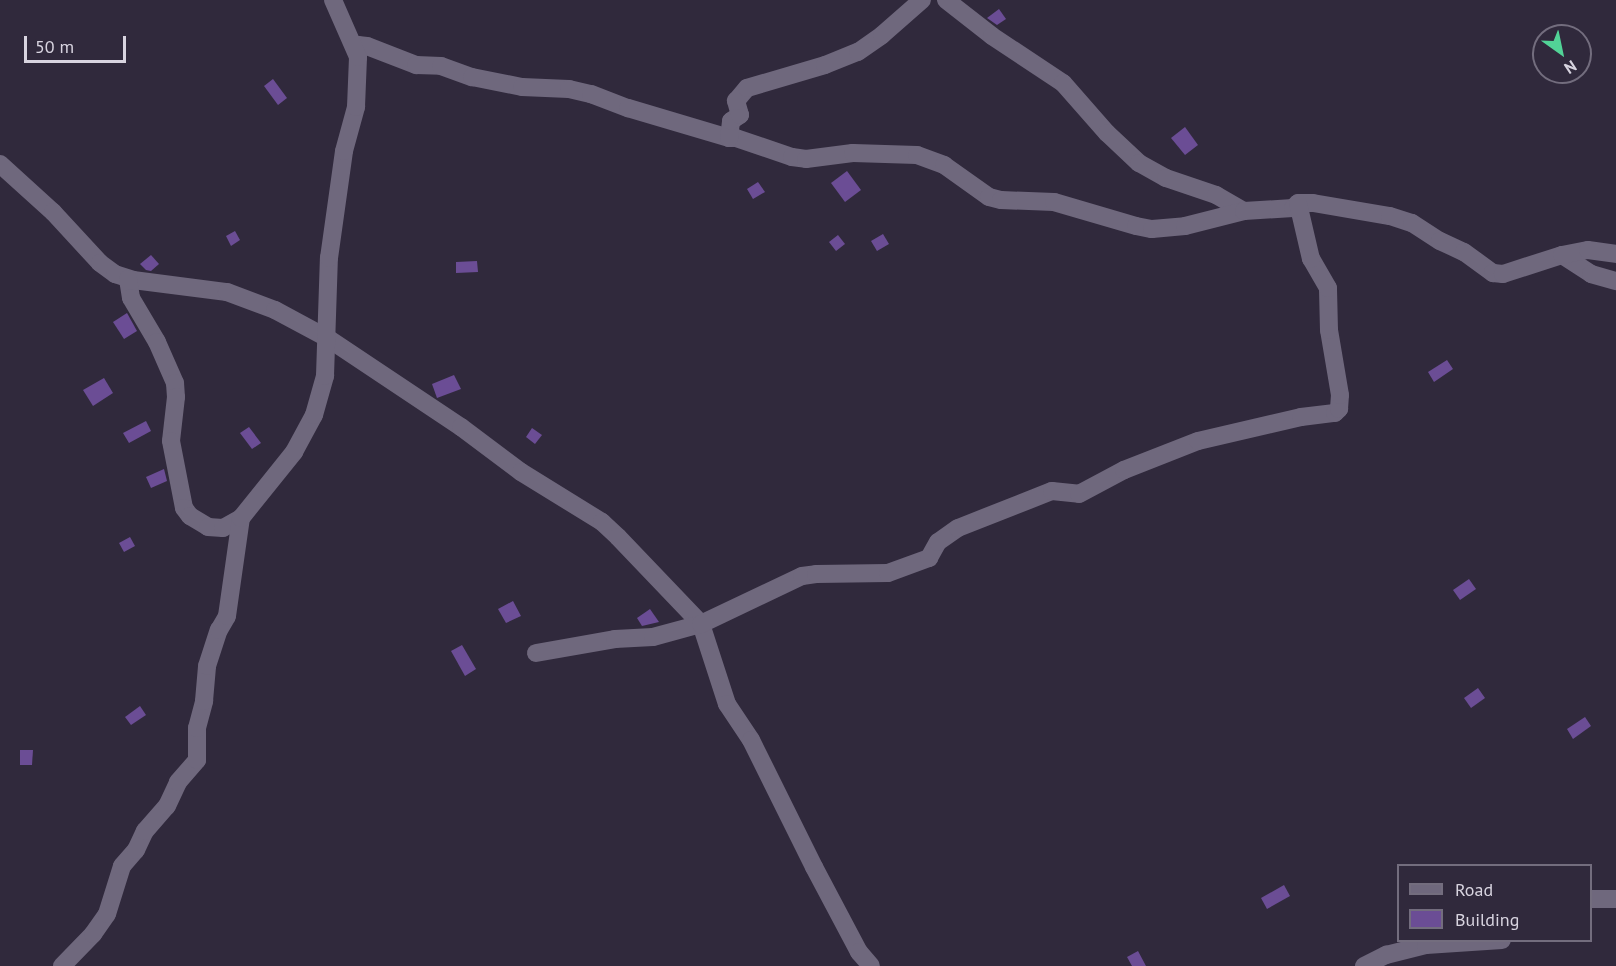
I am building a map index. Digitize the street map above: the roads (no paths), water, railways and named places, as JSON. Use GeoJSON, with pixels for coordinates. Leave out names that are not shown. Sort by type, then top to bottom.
{"type":"FeatureCollection","features":[{"type":"Feature","properties":{"kind":"street"},"geometry":{"type":"LineString","coordinates":[[333,0],[358,57]]}},
{"type":"Feature","properties":{"kind":"street"},"geometry":{"type":"LineString","coordinates":[[729,138],[731,121],[740,115],[736,101],[747,88],[825,65],[858,52],[882,35],[922,0]]}},
{"type":"Feature","properties":{"kind":"street"},"geometry":{"type":"LineString","coordinates":[[946,0],[992,36],[1063,83],[1107,133],[1139,163],[1166,178],[1216,195],[1244,211]]}},
{"type":"Feature","properties":{"kind":"street"},"geometry":{"type":"LineString","coordinates":[[128,279],[131,298],[157,342],[175,383],[176,397],[171,441],[184,508],[190,516],[208,527],[224,528],[242,518],[294,452],[314,414],[325,376],[329,258],[344,151],[356,107],[358,45],[367,46],[416,65],[451,68],[472,77],[522,87],[569,89],[729,138],[736,138],[775,152],[806,159],[853,153],[917,154],[944,165],[989,197],[1001,200],[1054,202],[1118,222],[1152,228],[1185,226],[1244,211],[1293,208],[1298,203],[1313,202],[1401,218],[1464,252],[1493,273],[1503,274],[1562,255],[1588,250],[1616,254]]}},
{"type":"Feature","properties":{"kind":"street"},"geometry":{"type":"LineString","coordinates":[[0,164],[53,212],[100,263],[115,274],[128,279],[227,292],[248,298],[328,339],[461,427],[521,472],[602,522],[701,624],[727,704],[751,740],[859,952],[871,966]]}},
{"type":"Feature","properties":{"kind":"street"},"geometry":{"type":"LineString","coordinates":[[536,652],[615,639],[653,636],[701,624],[802,576],[888,573],[929,558],[938,542],[958,528],[1052,491],[1079,494],[1124,470],[1198,441],[1301,417],[1335,413],[1339,409],[1340,395],[1329,330],[1328,288],[1311,259],[1298,203]]}},
{"type":"Feature","properties":{"kind":"street"},"geometry":{"type":"LineString","coordinates":[[1562,255],[1591,274],[1616,281]]}},
{"type":"Feature","properties":{"kind":"street"},"geometry":{"type":"LineString","coordinates":[[62,966],[93,934],[106,915],[122,866],[136,850],[145,831],[167,806],[178,782],[196,760],[197,728],[204,701],[207,666],[219,630],[227,616],[242,518]]}},
{"type":"Feature","properties":{"kind":"street"},"geometry":{"type":"LineString","coordinates":[[1592,899],[1616,899]]}},
{"type":"Feature","properties":{"kind":"street"},"geometry":{"type":"LineString","coordinates":[[1364,966],[1386,955],[1426,945],[1472,942]]}}]}
